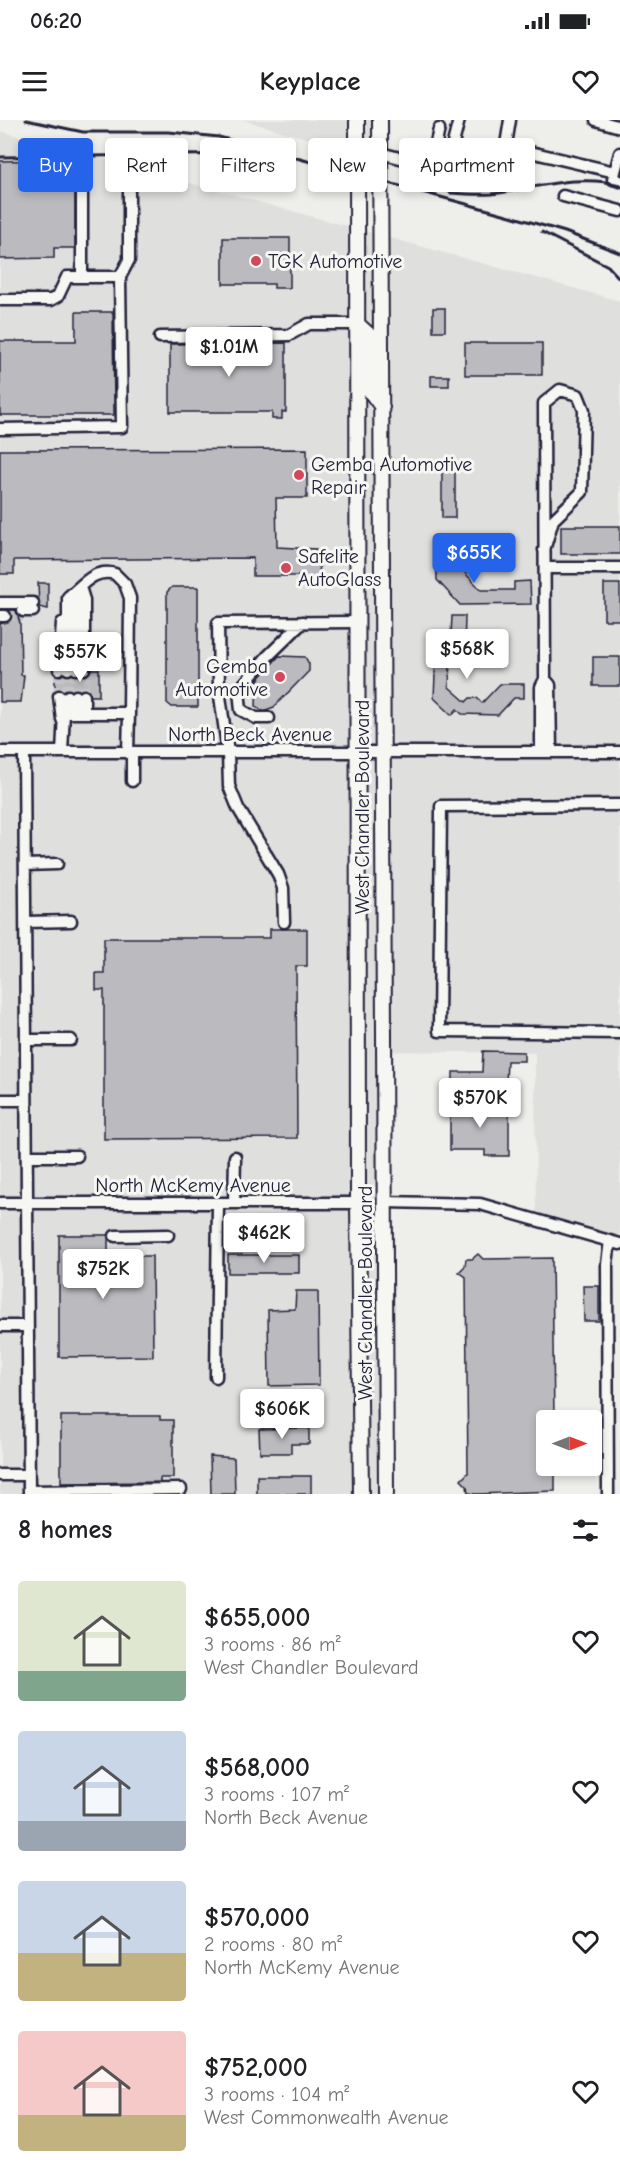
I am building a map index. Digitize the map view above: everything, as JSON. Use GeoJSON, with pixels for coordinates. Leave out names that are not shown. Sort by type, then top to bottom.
{"type":"FeatureCollection","features":[{"type":"Feature","properties":{"kind":"main road","name":"West Chandler Boulevard"},"geometry":{"type":"LineString","coordinates":[[357,120],[358,1203],[361,1494]]}},
{"type":"Feature","properties":{"kind":"main road","name":"West Chandler Boulevard"},"geometry":{"type":"LineString","coordinates":[[380,120],[380,138]]}},
{"type":"Feature","properties":{"kind":"main road","name":"West Chandler Boulevard"},"geometry":{"type":"LineString","coordinates":[[380,192],[386,1494]]}},
{"type":"Feature","properties":{"kind":"main road"},"geometry":{"type":"LineString","coordinates":[[357,324],[368,334],[371,392],[382,407]]}},
{"type":"Feature","properties":{"kind":"street"},"geometry":{"type":"LineString","coordinates":[[454,138],[459,120]]}},
{"type":"Feature","properties":{"kind":"street"},"geometry":{"type":"LineString","coordinates":[[507,138],[510,120]]}},
{"type":"Feature","properties":{"kind":"street"},"geometry":{"type":"LineString","coordinates":[[596,120],[620,127]]}},
{"type":"Feature","properties":{"kind":"street"},"geometry":{"type":"LineString","coordinates":[[437,138],[439,129]]}},
{"type":"Feature","properties":{"kind":"street"},"geometry":{"type":"LineString","coordinates":[[535,154],[617,177],[620,153]]}},
{"type":"Feature","properties":{"kind":"street"},"geometry":{"type":"LineString","coordinates":[[82,192],[82,278]]}},
{"type":"Feature","properties":{"kind":"street"},"geometry":{"type":"LineString","coordinates":[[0,429],[122,427],[120,278],[129,260],[129,192]]}},
{"type":"Feature","properties":{"kind":"street"},"geometry":{"type":"LineString","coordinates":[[563,196],[620,211]]}},
{"type":"Feature","properties":{"kind":"street"},"geometry":{"type":"LineString","coordinates":[[0,300],[51,300],[58,296],[67,278],[120,278]]}},
{"type":"Feature","properties":{"kind":"street"},"geometry":{"type":"LineString","coordinates":[[160,337],[289,335],[309,324],[357,324]]}},
{"type":"Feature","properties":{"kind":"street"},"geometry":{"type":"LineString","coordinates":[[544,550],[553,520],[582,492],[584,410],[578,395],[560,390],[544,403],[544,550],[545,679],[541,682],[541,687],[546,752]]}},
{"type":"Feature","properties":{"kind":"street"},"geometry":{"type":"LineString","coordinates":[[545,568],[620,568]]}},
{"type":"Feature","properties":{"kind":"street"},"geometry":{"type":"LineString","coordinates":[[80,587],[84,600],[72,669],[68,597],[86,579],[108,572],[122,580],[129,590],[129,713],[132,781]]}},
{"type":"Feature","properties":{"kind":"street"},"geometry":{"type":"LineString","coordinates":[[2,611],[29,611]]}},
{"type":"Feature","properties":{"kind":"street"},"geometry":{"type":"LineString","coordinates":[[284,922],[283,888],[278,874],[231,795],[219,689],[218,622],[358,622]]}},
{"type":"Feature","properties":{"kind":"street"},"geometry":{"type":"LineString","coordinates":[[269,718],[256,718],[241,710],[239,690],[267,657],[303,622]]}},
{"type":"Feature","properties":{"kind":"street"},"geometry":{"type":"LineString","coordinates":[[62,752],[73,715],[72,696],[73,715]]}},
{"type":"Feature","properties":{"kind":"street"},"geometry":{"type":"LineString","coordinates":[[73,715],[129,713]]}},
{"type":"Feature","properties":{"kind":"street","name":"North Beck Avenue"},"geometry":{"type":"LineString","coordinates":[[0,752],[620,752]]}},
{"type":"Feature","properties":{"kind":"street"},"geometry":{"type":"LineString","coordinates":[[24,752],[29,1493],[181,1490]]}},
{"type":"Feature","properties":{"kind":"street"},"geometry":{"type":"LineString","coordinates":[[620,805],[441,806],[439,1020],[439,1032],[620,1033]]}},
{"type":"Feature","properties":{"kind":"street"},"geometry":{"type":"LineString","coordinates":[[25,865],[57,864]]}},
{"type":"Feature","properties":{"kind":"street"},"geometry":{"type":"LineString","coordinates":[[25,922],[71,921]]}},
{"type":"Feature","properties":{"kind":"street"},"geometry":{"type":"LineString","coordinates":[[26,1040],[71,1040]]}},
{"type":"Feature","properties":{"kind":"street"},"geometry":{"type":"LineString","coordinates":[[0,1100],[26,1100]]}},
{"type":"Feature","properties":{"kind":"street"},"geometry":{"type":"LineString","coordinates":[[27,1156],[76,1156]]}},
{"type":"Feature","properties":{"kind":"street"},"geometry":{"type":"LineString","coordinates":[[234,1203],[235,1157]]}},
{"type":"Feature","properties":{"kind":"street"},"geometry":{"type":"LineString","coordinates":[[384,1202],[480,1204],[615,1243],[607,1264],[608,1494]]}},
{"type":"Feature","properties":{"kind":"street","name":"North McKemy Avenue"},"geometry":{"type":"LineString","coordinates":[[0,1203],[358,1203]]}},
{"type":"Feature","properties":{"kind":"street"},"geometry":{"type":"LineString","coordinates":[[216,1377],[218,1203]]}},
{"type":"Feature","properties":{"kind":"street"},"geometry":{"type":"LineString","coordinates":[[115,1236],[168,1234]]}},
{"type":"Feature","properties":{"kind":"street"},"geometry":{"type":"LineString","coordinates":[[0,1326],[28,1326]]}},
{"type":"Feature","properties":{"kind":"street"},"geometry":{"type":"LineString","coordinates":[[0,1475],[29,1474]]}},
{"type":"Feature","properties":{"kind":"shaded area"},"geometry":{"type":"Polygon","coordinates":[[[243,120],[380,120],[380,138],[308,139],[243,120]]]}},
{"type":"Feature","properties":{"kind":"shaded area"},"geometry":{"type":"Polygon","coordinates":[[[0,131],[26,138],[18,138],[18,192],[93,192],[93,156],[105,160],[105,192],[188,192],[188,183],[200,186],[200,192],[222,192],[620,301],[620,1244],[536,1219],[535,1053],[382,1051],[385,1494],[0,1494],[0,131]]]}},
{"type":"Feature","properties":{"kind":"building"},"geometry":{"type":"Polygon","coordinates":[[[0,161],[18,161],[18,192],[75,192],[75,248],[54,248],[54,258],[0,259],[0,161]]]}},
{"type":"Feature","properties":{"kind":"building","name":"TGK Automotive"},"geometry":{"type":"Polygon","coordinates":[[[223,238],[290,238],[290,288],[274,288],[274,284],[223,284],[223,238]]]}},
{"type":"Feature","properties":{"kind":"building"},"geometry":{"type":"Polygon","coordinates":[[[433,308],[445,308],[445,331],[433,331],[433,308]]]}},
{"type":"Feature","properties":{"kind":"building"},"geometry":{"type":"Polygon","coordinates":[[[76,312],[113,312],[114,415],[0,415],[0,341],[76,341],[76,312]]]}},
{"type":"Feature","properties":{"kind":"building"},"geometry":{"type":"Polygon","coordinates":[[[286,343],[286,412],[282,412],[282,419],[272,419],[272,412],[170,412],[170,344],[286,343]]]}},
{"type":"Feature","properties":{"kind":"building"},"geometry":{"type":"Polygon","coordinates":[[[465,343],[542,343],[542,375],[465,375],[465,343]]]}},
{"type":"Feature","properties":{"kind":"building"},"geometry":{"type":"Polygon","coordinates":[[[431,376],[449,376],[449,386],[431,386],[431,376]]]}},
{"type":"Feature","properties":{"kind":"building"},"geometry":{"type":"Polygon","coordinates":[[[307,449],[307,498],[276,498],[277,547],[316,549],[316,557],[319,559],[320,584],[304,585],[301,583],[301,576],[253,576],[253,558],[14,560],[14,574],[0,574],[0,450],[307,449]]]}},
{"type":"Feature","properties":{"kind":"building"},"geometry":{"type":"Polygon","coordinates":[[[442,467],[455,467],[455,518],[442,518],[442,467]]]}},
{"type":"Feature","properties":{"kind":"building"},"geometry":{"type":"Polygon","coordinates":[[[561,526],[620,526],[620,554],[561,554],[561,526]]]}},
{"type":"Feature","properties":{"kind":"building"},"geometry":{"type":"Polygon","coordinates":[[[436,543],[452,543],[453,560],[481,590],[514,590],[514,582],[530,581],[531,604],[460,605],[437,580],[436,543]]]}},
{"type":"Feature","properties":{"kind":"building"},"geometry":{"type":"Polygon","coordinates":[[[38,583],[48,583],[48,609],[39,607],[38,583]]]}},
{"type":"Feature","properties":{"kind":"building"},"geometry":{"type":"Polygon","coordinates":[[[604,584],[620,584],[620,620],[604,620],[604,584]]]}},
{"type":"Feature","properties":{"kind":"building"},"geometry":{"type":"Polygon","coordinates":[[[172,587],[198,587],[198,707],[172,707],[167,703],[167,592],[172,587]]]}},
{"type":"Feature","properties":{"kind":"building"},"geometry":{"type":"Polygon","coordinates":[[[10,610],[16,610],[20,623],[21,675],[24,675],[21,702],[0,702],[0,624],[11,620],[10,610]]]}},
{"type":"Feature","properties":{"kind":"building"},"geometry":{"type":"Polygon","coordinates":[[[452,616],[465,616],[464,649],[450,664],[449,687],[466,702],[470,698],[477,698],[482,703],[500,684],[524,684],[524,698],[514,698],[498,715],[462,714],[457,709],[452,715],[434,698],[436,652],[451,636],[452,616]]]}},
{"type":"Feature","properties":{"kind":"building"},"geometry":{"type":"Polygon","coordinates":[[[279,656],[305,657],[309,664],[309,671],[274,707],[263,711],[256,706],[257,681],[279,656]]]}},
{"type":"Feature","properties":{"kind":"building"},"geometry":{"type":"Polygon","coordinates":[[[593,657],[620,657],[620,686],[593,686],[593,657]]]}},
{"type":"Feature","properties":{"kind":"building"},"geometry":{"type":"Polygon","coordinates":[[[92,669],[99,669],[99,696],[91,696],[85,689],[55,690],[55,675],[85,676],[92,669]]]}},
{"type":"Feature","properties":{"kind":"building"},"geometry":{"type":"Polygon","coordinates":[[[270,929],[307,929],[307,966],[296,966],[297,1138],[104,1139],[104,990],[96,990],[96,973],[104,973],[104,938],[270,938],[270,929]]]}},
{"type":"Feature","properties":{"kind":"building"},"geometry":{"type":"Polygon","coordinates":[[[483,1051],[524,1052],[524,1061],[507,1061],[506,1082],[453,1082],[453,1072],[482,1072],[483,1051]]]}},
{"type":"Feature","properties":{"kind":"building"},"geometry":{"type":"Polygon","coordinates":[[[509,1104],[509,1156],[485,1156],[485,1150],[450,1150],[450,1105],[509,1104]]]}},
{"type":"Feature","properties":{"kind":"building"},"geometry":{"type":"Polygon","coordinates":[[[59,1235],[108,1235],[108,1256],[152,1256],[153,1356],[59,1357],[59,1235]]]}},
{"type":"Feature","properties":{"kind":"building"},"geometry":{"type":"Polygon","coordinates":[[[478,1254],[483,1259],[552,1258],[554,1410],[536,1410],[536,1476],[555,1476],[555,1491],[476,1494],[468,1493],[467,1486],[461,1480],[468,1473],[466,1277],[459,1272],[465,1266],[466,1259],[472,1259],[478,1254]]]}},
{"type":"Feature","properties":{"kind":"building"},"geometry":{"type":"Polygon","coordinates":[[[228,1255],[299,1255],[299,1273],[228,1273],[228,1255]]]}},
{"type":"Feature","properties":{"kind":"building"},"geometry":{"type":"Polygon","coordinates":[[[583,1286],[599,1286],[599,1321],[584,1321],[583,1286]]]}},
{"type":"Feature","properties":{"kind":"building"},"geometry":{"type":"Polygon","coordinates":[[[296,1291],[318,1291],[319,1385],[269,1386],[268,1310],[295,1309],[296,1291]]]}},
{"type":"Feature","properties":{"kind":"building"},"geometry":{"type":"Polygon","coordinates":[[[61,1416],[160,1416],[160,1420],[173,1420],[173,1478],[160,1478],[160,1482],[61,1483],[61,1416]]]}},
{"type":"Feature","properties":{"kind":"building"},"geometry":{"type":"Polygon","coordinates":[[[309,1428],[309,1444],[291,1444],[291,1453],[260,1453],[259,1429],[309,1428]]]}},
{"type":"Feature","properties":{"kind":"building"},"geometry":{"type":"Polygon","coordinates":[[[210,1456],[234,1458],[235,1494],[211,1494],[210,1456]]]}},
{"type":"Feature","properties":{"kind":"building"},"geometry":{"type":"Polygon","coordinates":[[[257,1476],[311,1476],[311,1494],[257,1494],[257,1476]]]}},
{"type":"Feature","properties":{"kind":"tunnel"},"geometry":{"type":"LineString","coordinates":[[5,616],[23,616]]}},
{"type":"Feature","properties":{"kind":"tunnel"},"geometry":{"type":"LineString","coordinates":[[59,669],[59,696]]}},
{"type":"Feature","properties":{"kind":"tunnel"},"geometry":{"type":"LineString","coordinates":[[68,669],[68,696]]}},
{"type":"Feature","properties":{"kind":"tunnel"},"geometry":{"type":"LineString","coordinates":[[76,669],[76,696]]}},
{"type":"Feature","properties":{"kind":"tunnel"},"geometry":{"type":"LineString","coordinates":[[84,669],[84,696]]}},
{"type":"Feature","properties":{"kind":"railway"},"geometry":{"type":"LineString","coordinates":[[26,120],[83,132],[169,132],[219,137],[507,215],[565,232],[620,253]]}},
{"type":"Feature","properties":{"kind":"railway"},"geometry":{"type":"LineString","coordinates":[[0,157],[200,155]]}},
{"type":"Feature","properties":{"kind":"railway"},"geometry":{"type":"LineString","coordinates":[[450,193],[492,194],[572,181],[620,185]]}},
{"type":"Feature","properties":{"kind":"railway"},"geometry":{"type":"LineString","coordinates":[[542,232],[608,266],[620,279]]}},
{"type":"Feature","properties":{"kind":"place","name":"TGK Automotive"},"geometry":{"type":"Point","coordinates":[256,261]}},
{"type":"Feature","properties":{"kind":"place","name":"Gemba Automotive Repair"},"geometry":{"type":"Point","coordinates":[299,475]}},
{"type":"Feature","properties":{"kind":"place","name":"Safelite AutoGlass"},"geometry":{"type":"Point","coordinates":[286,568]}},
{"type":"Feature","properties":{"kind":"place","name":"Gemba Automotive"},"geometry":{"type":"Point","coordinates":[280,677]}}]}
